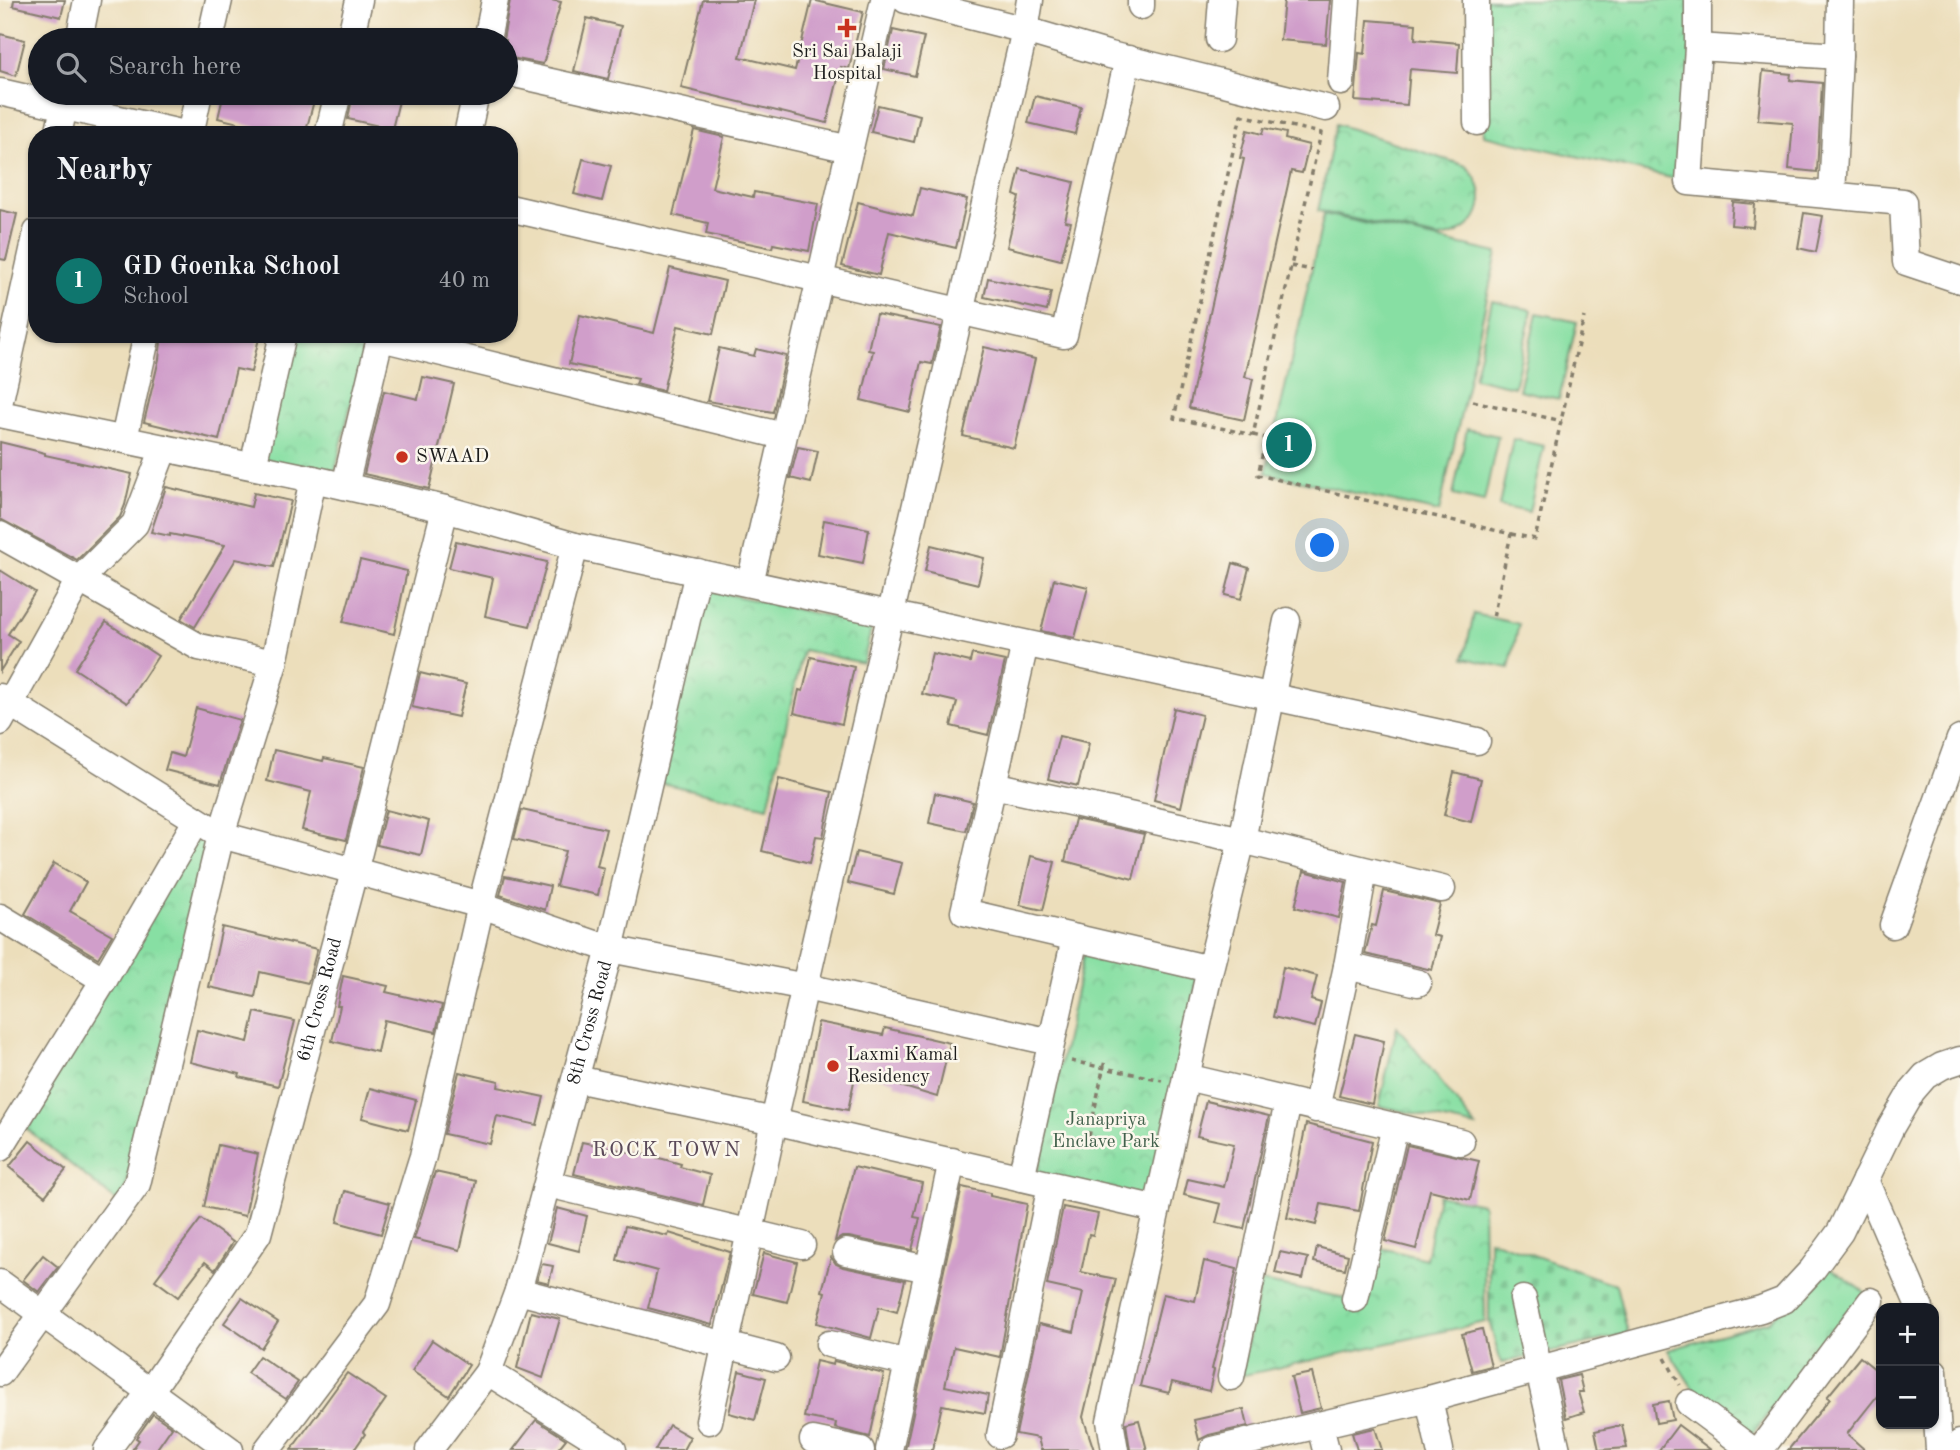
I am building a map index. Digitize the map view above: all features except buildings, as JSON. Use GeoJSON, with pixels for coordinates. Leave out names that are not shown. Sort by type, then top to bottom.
{"type":"FeatureCollection","features":[{"type":"Feature","properties":{"kind":"street"},"geometry":{"type":"LineString","coordinates":[[81,28],[87,0]]}},
{"type":"Feature","properties":{"kind":"street"},"geometry":{"type":"LineString","coordinates":[[213,28],[219,0]]}},
{"type":"Feature","properties":{"kind":"street"},"geometry":{"type":"LineString","coordinates":[[352,28],[359,0]]}},
{"type":"Feature","properties":{"kind":"street"},"geometry":{"type":"LineString","coordinates":[[489,28],[495,0]]}},
{"type":"Feature","properties":{"kind":"street"},"geometry":{"type":"LineString","coordinates":[[750,583],[884,0]]}},
{"type":"Feature","properties":{"kind":"street"},"geometry":{"type":"LineString","coordinates":[[905,0],[1326,108]]}},
{"type":"Feature","properties":{"kind":"street"},"geometry":{"type":"LineString","coordinates":[[709,1421],[774,1121],[1030,0]]}},
{"type":"Feature","properties":{"kind":"street"},"geometry":{"type":"LineString","coordinates":[[1220,39],[1222,0]]}},
{"type":"Feature","properties":{"kind":"street"},"geometry":{"type":"LineString","coordinates":[[1340,82],[1347,0]]}},
{"type":"Feature","properties":{"kind":"street"},"geometry":{"type":"LineString","coordinates":[[1476,0],[1477,122]]}},
{"type":"Feature","properties":{"kind":"street"},"geometry":{"type":"LineString","coordinates":[[1699,0],[1689,182],[1903,202],[1906,262],[1960,280]]}},
{"type":"Feature","properties":{"kind":"street"},"geometry":{"type":"LineString","coordinates":[[1832,195],[1840,0]]}},
{"type":"Feature","properties":{"kind":"street"},"geometry":{"type":"LineString","coordinates":[[1698,47],[1839,57]]}},
{"type":"Feature","properties":{"kind":"street"},"geometry":{"type":"LineString","coordinates":[[518,210],[1063,335],[1128,59]]}},
{"type":"Feature","properties":{"kind":"street"},"geometry":{"type":"LineString","coordinates":[[518,75],[850,149]]}},
{"type":"Feature","properties":{"kind":"street"},"geometry":{"type":"LineString","coordinates":[[0,92],[28,95]]}},
{"type":"Feature","properties":{"kind":"street"},"geometry":{"type":"LineString","coordinates":[[60,126],[65,105]]}},
{"type":"Feature","properties":{"kind":"street"},"geometry":{"type":"LineString","coordinates":[[87,105],[159,126]]}},
{"type":"Feature","properties":{"kind":"street"},"geometry":{"type":"LineString","coordinates":[[192,126],[196,105]]}},
{"type":"Feature","properties":{"kind":"street"},"geometry":{"type":"LineString","coordinates":[[330,126],[335,105]]}},
{"type":"Feature","properties":{"kind":"street"},"geometry":{"type":"LineString","coordinates":[[469,126],[473,105]]}},
{"type":"Feature","properties":{"kind":"street"},"geometry":{"type":"LineString","coordinates":[[0,400],[28,273]]}},
{"type":"Feature","properties":{"kind":"street"},"geometry":{"type":"LineString","coordinates":[[124,439],[145,343]]}},
{"type":"Feature","properties":{"kind":"street"},"geometry":{"type":"LineString","coordinates":[[253,466],[281,343]]}},
{"type":"Feature","properties":{"kind":"street"},"geometry":{"type":"LineString","coordinates":[[345,486],[379,343]]}},
{"type":"Feature","properties":{"kind":"street"},"geometry":{"type":"LineString","coordinates":[[409,343],[783,436]]}},
{"type":"Feature","properties":{"kind":"street"},"geometry":{"type":"LineString","coordinates":[[0,414],[345,486],[445,509],[575,545],[1477,741]]}},
{"type":"Feature","properties":{"kind":"street"},"geometry":{"type":"LineString","coordinates":[[164,448],[135,524],[79,580],[4,708],[221,835],[481,905],[610,949],[806,987],[1051,1042]]}},
{"type":"Feature","properties":{"kind":"street"},"geometry":{"type":"LineString","coordinates":[[0,1373],[136,1184],[221,835],[274,663],[313,479]]}},
{"type":"Feature","properties":{"kind":"street","name":"6th Cross Road"},"geometry":{"type":"LineString","coordinates":[[107,1450],[258,1234],[354,872],[445,509]]}},
{"type":"Feature","properties":{"kind":"street"},"geometry":{"type":"LineString","coordinates":[[0,535],[200,646],[274,663]]}},
{"type":"Feature","properties":{"kind":"street"},"geometry":{"type":"LineString","coordinates":[[267,1450],[377,1304],[423,1156],[481,905],[575,545]]}},
{"type":"Feature","properties":{"kind":"street","name":"8th Cross Road"},"geometry":{"type":"LineString","coordinates":[[429,1450],[488,1372],[517,1291],[610,949],[698,572]]}},
{"type":"Feature","properties":{"kind":"street"},"geometry":{"type":"LineString","coordinates":[[1115,1450],[1110,1421],[1157,1209],[1176,1079],[1210,969],[1242,840],[1287,621]]}},
{"type":"Feature","properties":{"kind":"street"},"geometry":{"type":"LineString","coordinates":[[1025,644],[964,912],[1210,969]]}},
{"type":"Feature","properties":{"kind":"street"},"geometry":{"type":"LineString","coordinates":[[1893,925],[1950,799],[1960,739]]}},
{"type":"Feature","properties":{"kind":"street"},"geometry":{"type":"LineString","coordinates":[[993,785],[1242,840],[1442,889]]}},
{"type":"Feature","properties":{"kind":"street"},"geometry":{"type":"LineString","coordinates":[[0,1148],[104,980],[196,821]]}},
{"type":"Feature","properties":{"kind":"street"},"geometry":{"type":"LineString","coordinates":[[1316,1109],[1347,966],[1364,871]]}},
{"type":"Feature","properties":{"kind":"street"},"geometry":{"type":"LineString","coordinates":[[0,917],[104,980]]}},
{"type":"Feature","properties":{"kind":"street"},"geometry":{"type":"LineString","coordinates":[[1021,1178],[1075,938]]}},
{"type":"Feature","properties":{"kind":"street"},"geometry":{"type":"LineString","coordinates":[[1347,966],[1418,983]]}},
{"type":"Feature","properties":{"kind":"street"},"geometry":{"type":"LineString","coordinates":[[1213,1450],[1323,1438],[1429,1399],[1761,1309],[1784,1300],[1812,1270],[1840,1232],[1912,1091],[1925,1076],[1960,1060]]}},
{"type":"Feature","properties":{"kind":"street"},"geometry":{"type":"LineString","coordinates":[[576,1079],[774,1121],[1157,1209]]}},
{"type":"Feature","properties":{"kind":"street"},"geometry":{"type":"LineString","coordinates":[[1176,1079],[1461,1142]]}},
{"type":"Feature","properties":{"kind":"street"},"geometry":{"type":"LineString","coordinates":[[1231,1377],[1288,1102]]}},
{"type":"Feature","properties":{"kind":"street"},"geometry":{"type":"LineString","coordinates":[[1355,1299],[1395,1126]]}},
{"type":"Feature","properties":{"kind":"street"},"geometry":{"type":"LineString","coordinates":[[889,1450],[952,1161]]}},
{"type":"Feature","properties":{"kind":"street"},"geometry":{"type":"LineString","coordinates":[[1865,1180],[1918,1303]]}},
{"type":"Feature","properties":{"kind":"street"},"geometry":{"type":"LineString","coordinates":[[548,1184],[802,1245]]}},
{"type":"Feature","properties":{"kind":"street"},"geometry":{"type":"LineString","coordinates":[[1000,1436],[1051,1185]]}},
{"type":"Feature","properties":{"kind":"street"},"geometry":{"type":"LineString","coordinates":[[846,1252],[928,1269]]}},
{"type":"Feature","properties":{"kind":"street"},"geometry":{"type":"LineString","coordinates":[[0,1283],[230,1450]]}},
{"type":"Feature","properties":{"kind":"street"},"geometry":{"type":"LineString","coordinates":[[517,1291],[776,1358]]}},
{"type":"Feature","properties":{"kind":"street"},"geometry":{"type":"LineString","coordinates":[[1523,1298],[1557,1450]]}},
{"type":"Feature","properties":{"kind":"street"},"geometry":{"type":"LineString","coordinates":[[1689,1403],[1750,1449],[1871,1301]]}},
{"type":"Feature","properties":{"kind":"street"},"geometry":{"type":"LineString","coordinates":[[829,1344],[908,1363]]}},
{"type":"Feature","properties":{"kind":"street"},"geometry":{"type":"LineString","coordinates":[[488,1372],[612,1450]]}},
{"type":"Feature","properties":{"kind":"street"},"geometry":{"type":"LineString","coordinates":[[1429,1399],[1440,1450]]}},
{"type":"Feature","properties":{"kind":"street"},"geometry":{"type":"LineString","coordinates":[[1938,1429],[1939,1450]]}},
{"type":"Feature","properties":{"kind":"street"},"geometry":{"type":"LineString","coordinates":[[813,1440],[861,1450]]}},
{"type":"Feature","properties":{"kind":"street"},"geometry":{"type":"LineString","coordinates":[[1957,1450],[1960,1443]]}},
{"type":"Feature","properties":{"kind":"path"},"geometry":{"type":"LineString","coordinates":[[1253,435],[1321,133],[1241,115],[1174,418],[1266,438],[1258,475],[1535,539],[1584,317]]}},
{"type":"Feature","properties":{"kind":"path"},"geometry":{"type":"LineString","coordinates":[[1291,265],[1312,270]]}},
{"type":"Feature","properties":{"kind":"path"},"geometry":{"type":"LineString","coordinates":[[1473,401],[1562,421]]}},
{"type":"Feature","properties":{"kind":"path"},"geometry":{"type":"LineString","coordinates":[[1493,618],[1511,534]]}},
{"type":"Feature","properties":{"kind":"path"},"geometry":{"type":"LineString","coordinates":[[1087,1146],[1105,1059]]}},
{"type":"Feature","properties":{"kind":"path"},"geometry":{"type":"LineString","coordinates":[[1070,1061],[1176,1079]]}},
{"type":"Feature","properties":{"kind":"path"},"geometry":{"type":"LineString","coordinates":[[1654,1338],[1689,1403]]}},
{"type":"Feature","properties":{"kind":"green space"},"geometry":{"type":"Polygon","coordinates":[[[1477,0],[1698,0],[1689,182],[1484,135],[1477,0]]]}},
{"type":"Feature","properties":{"kind":"green space"},"geometry":{"type":"Polygon","coordinates":[[[1336,124],[1466,166],[1480,189],[1481,201],[1472,222],[1463,230],[1438,238],[1318,211],[1336,124]]]}},
{"type":"Feature","properties":{"kind":"green space"},"geometry":{"type":"Polygon","coordinates":[[[1324,214],[1497,253],[1439,512],[1266,473],[1324,214]]]}},
{"type":"Feature","properties":{"kind":"green space"},"geometry":{"type":"Polygon","coordinates":[[[1492,301],[1532,310],[1514,387],[1474,378],[1492,301]]]}},
{"type":"Feature","properties":{"kind":"green space"},"geometry":{"type":"Polygon","coordinates":[[[1537,313],[1577,322],[1559,399],[1519,390],[1537,313]]]}},
{"type":"Feature","properties":{"kind":"green space"},"geometry":{"type":"Polygon","coordinates":[[[290,343],[365,343],[334,476],[263,459],[290,343]]]}},
{"type":"Feature","properties":{"kind":"green space"},"geometry":{"type":"Polygon","coordinates":[[[1467,429],[1498,436],[1484,502],[1453,495],[1467,429]]]}},
{"type":"Feature","properties":{"kind":"green space"},"geometry":{"type":"Polygon","coordinates":[[[1513,439],[1544,446],[1529,512],[1499,506],[1513,439]]]}},
{"type":"Feature","properties":{"kind":"green space"},"geometry":{"type":"Polygon","coordinates":[[[704,589],[872,626],[863,663],[803,650],[768,807],[661,783],[704,589]]]}},
{"type":"Feature","properties":{"kind":"green space"},"geometry":{"type":"Polygon","coordinates":[[[1474,614],[1519,624],[1509,668],[1464,658],[1474,614]]]}},
{"type":"Feature","properties":{"kind":"green space"},"geometry":{"type":"Polygon","coordinates":[[[196,821],[221,835],[121,1205],[17,1121],[196,821]]]}},
{"type":"Feature","properties":{"kind":"green space","name":"Janapriya Enclave Park"},"geometry":{"type":"Polygon","coordinates":[[[1085,948],[1199,973],[1150,1200],[1037,1176],[1085,948]]]}},
{"type":"Feature","properties":{"kind":"green space"},"geometry":{"type":"Polygon","coordinates":[[[1397,1026],[1476,1127],[1379,1106],[1397,1026]]]}},
{"type":"Feature","properties":{"kind":"green space"},"geometry":{"type":"Polygon","coordinates":[[[1438,1195],[1483,1204],[1485,1322],[1240,1376],[1261,1282],[1362,1301],[1374,1246],[1426,1259],[1438,1195]]]}},
{"type":"Feature","properties":{"kind":"green space"},"geometry":{"type":"Polygon","coordinates":[[[1489,1239],[1616,1285],[1628,1334],[1501,1363],[1489,1321],[1489,1239]]]}},
{"type":"Feature","properties":{"kind":"green space"},"geometry":{"type":"Polygon","coordinates":[[[1827,1265],[1866,1293],[1751,1435],[1694,1390],[1668,1350],[1769,1321],[1827,1265]]]}},
{"type":"Feature","properties":{"kind":"place","name":"Sri Sai Balaji Hospital"},"geometry":{"type":"Point","coordinates":[847,28]}},
{"type":"Feature","properties":{"kind":"place","name":"GD Goenka School"},"geometry":{"type":"Point","coordinates":[1289,445]}},
{"type":"Feature","properties":{"kind":"place","name":"SWAAD"},"geometry":{"type":"Point","coordinates":[402,457]}},
{"type":"Feature","properties":{"kind":"place","name":"Laxmi Kamal Residency"},"geometry":{"type":"Point","coordinates":[833,1066]}},
{"type":"Feature","properties":{"kind":"district","name":"ROCK TOWN"},"geometry":{"type":"Point","coordinates":[667,1150]}}]}
